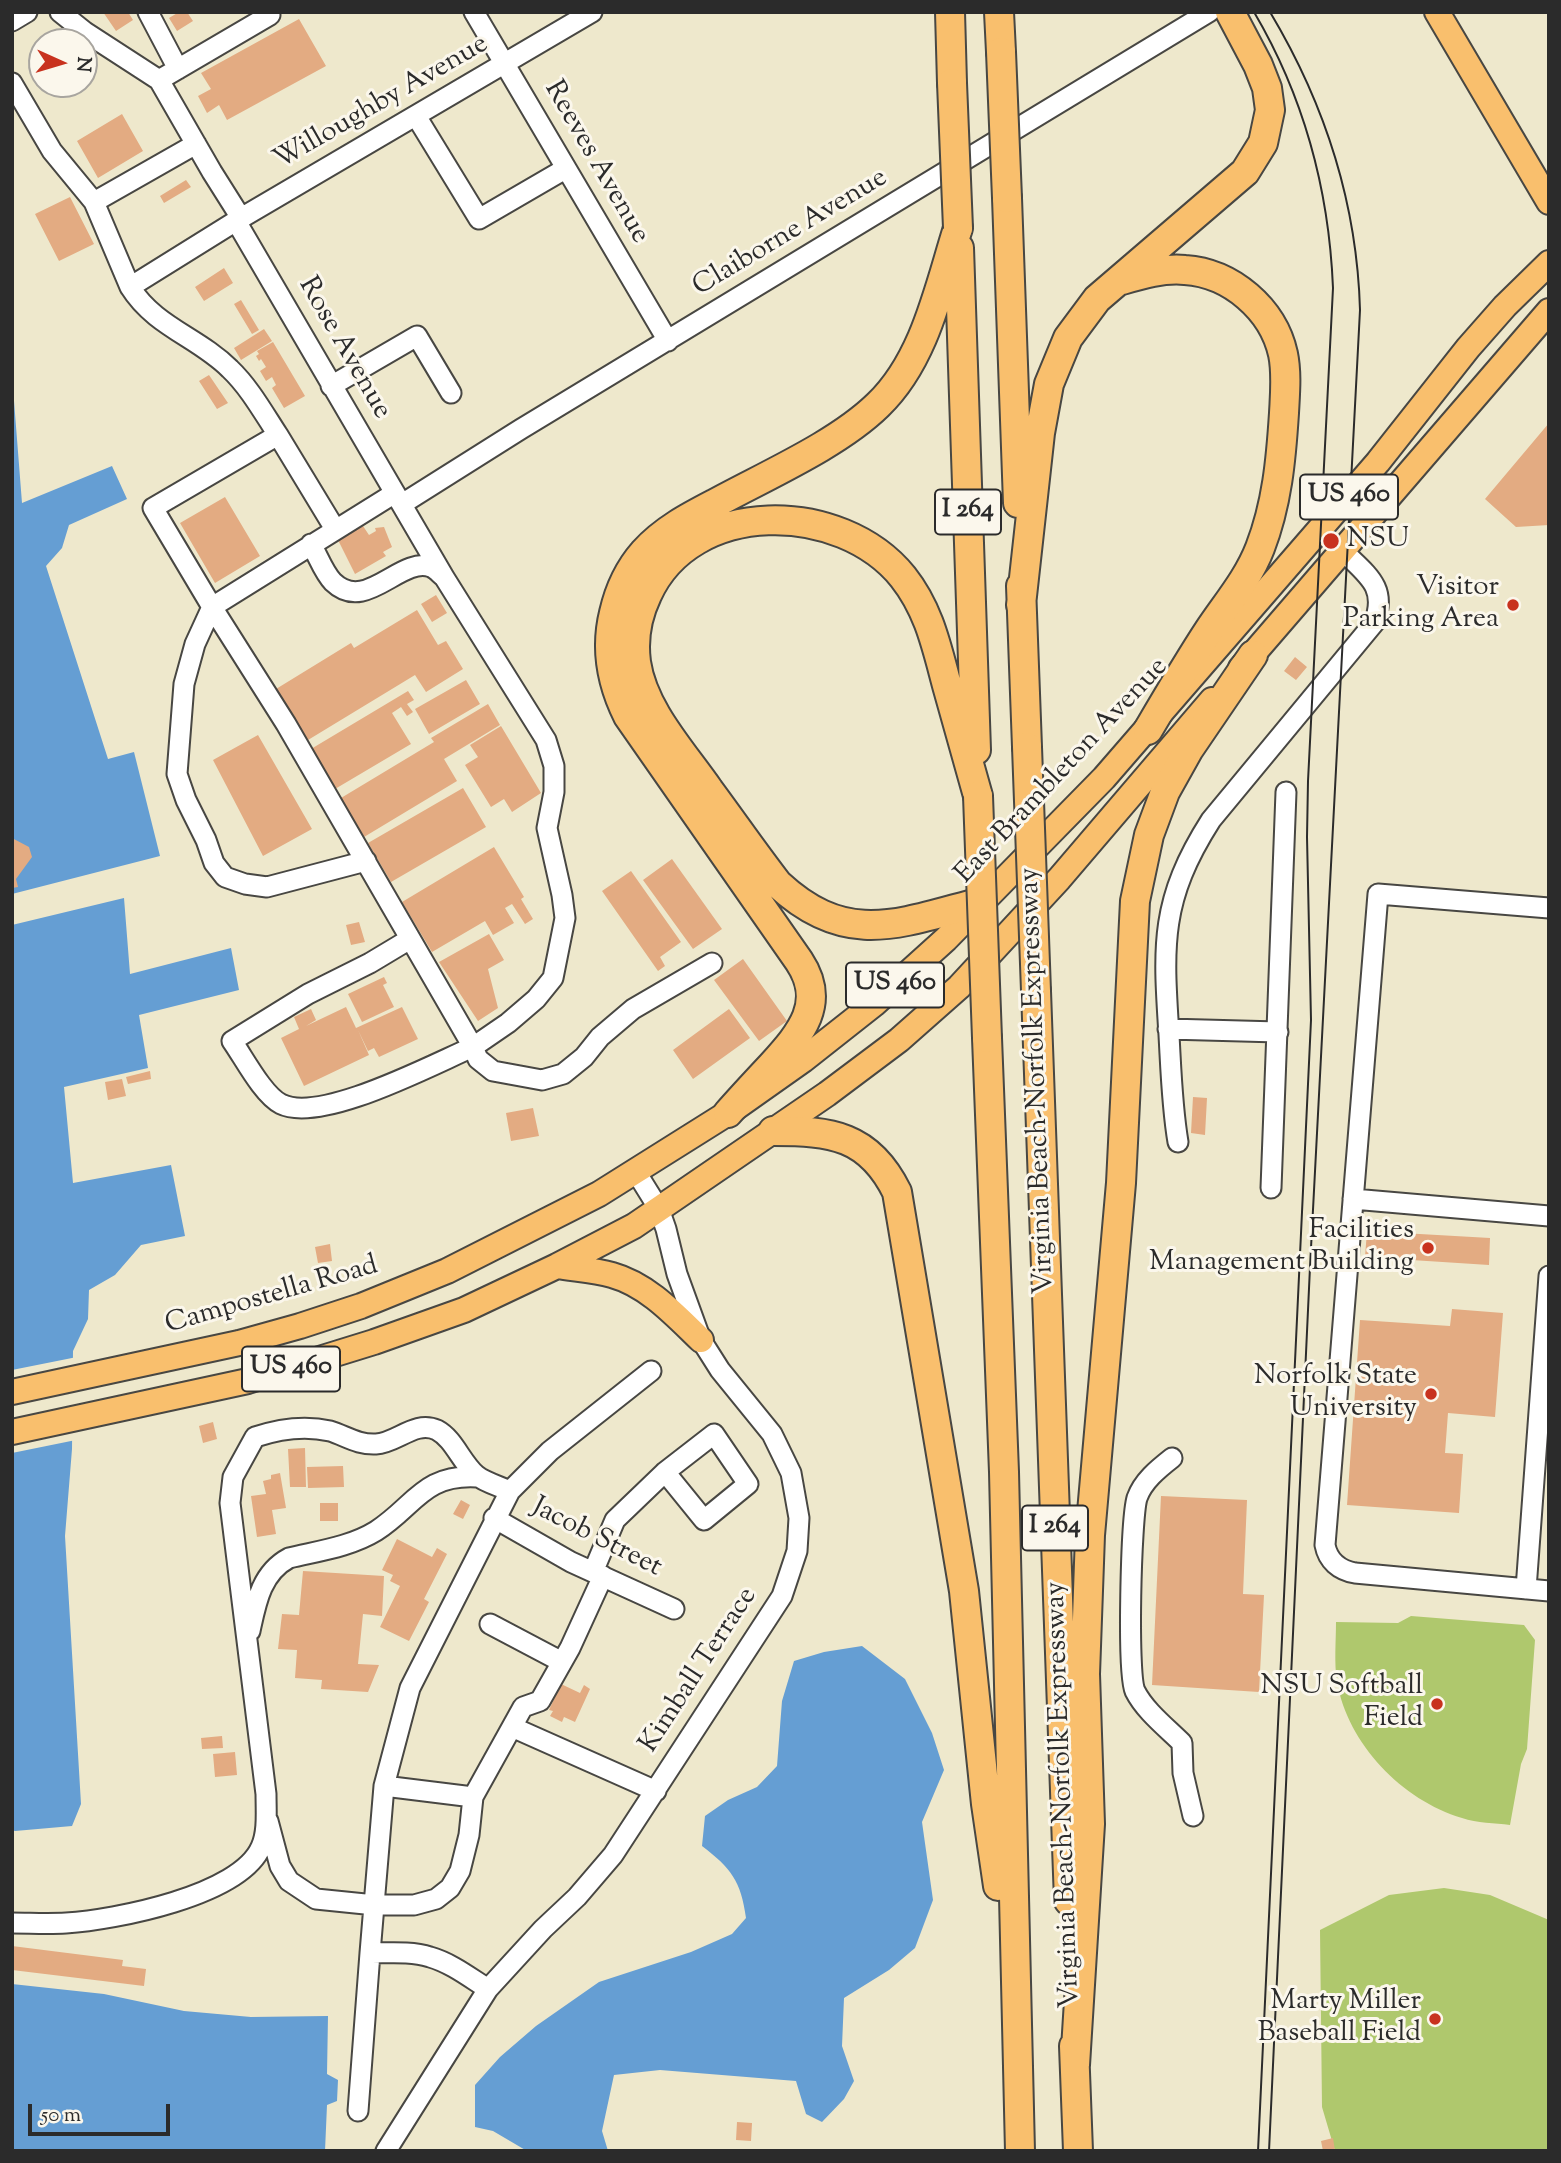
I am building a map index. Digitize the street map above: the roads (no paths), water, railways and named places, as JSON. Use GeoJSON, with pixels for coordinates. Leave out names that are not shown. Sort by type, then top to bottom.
{"type":"FeatureCollection","features":[{"type":"Feature","properties":{"kind":"highway","name":"Virginia Beach-Norfolk Expressway"},"geometry":{"type":"LineString","coordinates":[[950,12],[1004,1472],[1020,2151]]}},
{"type":"Feature","properties":{"kind":"highway","name":"Virginia Beach-Norfolk Expressway"},"geometry":{"type":"LineString","coordinates":[[999,12],[1078,2151]]}},
{"type":"Feature","properties":{"kind":"highway"},"geometry":{"type":"LineString","coordinates":[[1021,605],[1040,433],[1049,384],[1060,354],[1077,324],[1097,299],[1245,172],[1264,143],[1270,110],[1267,88],[1230,12]]}},
{"type":"Feature","properties":{"kind":"highway"},"geometry":{"type":"LineString","coordinates":[[728,1113],[796,1038],[810,1009],[811,987],[799,961],[628,716],[613,678],[610,650],[616,605],[635,564],[666,532],[836,437],[864,418],[888,395],[918,345],[958,228]]}},
{"type":"Feature","properties":{"kind":"highway"},"geometry":{"type":"LineString","coordinates":[[1119,280],[1156,271],[1185,270],[1213,276],[1226,282],[1250,299],[1270,324],[1283,355],[1285,371],[1278,480],[1259,550],[1238,590],[1210,629],[1148,730]]}},
{"type":"Feature","properties":{"kind":"highway"},"geometry":{"type":"LineString","coordinates":[[978,796],[928,616],[895,567],[861,541],[833,529],[802,522],[769,520],[745,523],[721,529],[692,544],[669,562],[651,586],[639,615],[636,631],[636,660],[643,689],[662,724],[778,884],[797,901],[821,915],[861,926],[901,923],[981,902]]}},
{"type":"Feature","properties":{"kind":"highway"},"geometry":{"type":"LineString","coordinates":[[1075,2065],[1090,1824],[1085,1674],[1090,1535],[1121,1182],[1135,901],[1149,835],[1165,792],[1189,749],[1253,655]]}},
{"type":"Feature","properties":{"kind":"highway"},"geometry":{"type":"LineString","coordinates":[[774,1131],[819,1132],[855,1143],[875,1159],[897,1192],[964,1591],[986,1804],[1016,2007]]}},
{"type":"Feature","properties":{"kind":"main road"},"geometry":{"type":"LineString","coordinates":[[1437,12],[1549,202]]}},
{"type":"Feature","properties":{"kind":"main road","name":"East Brambleton Avenue"},"geometry":{"type":"LineString","coordinates":[[537,1226],[599,1194],[728,1113],[803,1060],[874,1004],[946,939],[1056,829],[1148,730],[1378,462],[1468,348],[1505,306],[1549,263]]}},
{"type":"Feature","properties":{"kind":"main road","name":"US 460"},"geometry":{"type":"LineString","coordinates":[[12,1432],[248,1381],[312,1363],[464,1310],[634,1226],[774,1131],[899,1040],[959,987],[1059,879],[1192,721],[1253,655],[1549,311]]}},
{"type":"Feature","properties":{"kind":"main road","name":"Campostella Road"},"geometry":{"type":"LineString","coordinates":[[12,1392],[226,1346],[300,1326],[362,1306],[447,1271],[537,1226]]}},
{"type":"Feature","properties":{"kind":"main road"},"geometry":{"type":"LineString","coordinates":[[557,1266],[613,1275],[627,1282],[657,1298],[701,1340]]}},
{"type":"Feature","properties":{"kind":"street"},"geometry":{"type":"LineString","coordinates":[[12,21],[27,12]]}},
{"type":"Feature","properties":{"kind":"street"},"geometry":{"type":"LineString","coordinates":[[60,12],[85,32],[159,80],[270,15],[269,12]]}},
{"type":"Feature","properties":{"kind":"street"},"geometry":{"type":"LineString","coordinates":[[148,12],[178,69]]}},
{"type":"Feature","properties":{"kind":"street","name":"Reeves Avenue"},"geometry":{"type":"LineString","coordinates":[[474,12],[668,341]]}},
{"type":"Feature","properties":{"kind":"street","name":"Willoughby Avenue"},"geometry":{"type":"LineString","coordinates":[[130,287],[592,12]]}},
{"type":"Feature","properties":{"kind":"street","name":"Claiborne Avenue"},"geometry":{"type":"LineString","coordinates":[[212,607],[335,529],[399,499],[668,341],[1209,12]]}},
{"type":"Feature","properties":{"kind":"street","name":"Rose Avenue"},"geometry":{"type":"LineString","coordinates":[[159,80],[331,386],[444,577],[546,740],[554,766],[554,792],[547,828],[565,919],[552,978],[537,999],[474,1047],[343,1103],[299,1108],[281,1104],[268,1093],[232,1041],[307,994],[370,963],[410,939]]}},
{"type":"Feature","properties":{"kind":"street"},"geometry":{"type":"LineString","coordinates":[[12,83],[52,151],[94,202],[130,287],[139,300],[160,321],[230,368],[278,435],[335,529]]}},
{"type":"Feature","properties":{"kind":"street"},"geometry":{"type":"LineString","coordinates":[[416,116],[479,219],[565,169]]}},
{"type":"Feature","properties":{"kind":"street"},"geometry":{"type":"LineString","coordinates":[[94,202],[196,144]]}},
{"type":"Feature","properties":{"kind":"street"},"geometry":{"type":"LineString","coordinates":[[331,386],[417,336],[451,394]]}},
{"type":"Feature","properties":{"kind":"street"},"geometry":{"type":"LineString","coordinates":[[278,435],[153,508],[286,724],[474,1047],[478,1059],[493,1071],[542,1080],[563,1074],[633,1009],[712,963]]}},
{"type":"Feature","properties":{"kind":"street"},"geometry":{"type":"LineString","coordinates":[[311,544],[333,582],[345,589],[369,589],[412,568],[423,566],[433,568],[444,577]]}},
{"type":"Feature","properties":{"kind":"street"},"geometry":{"type":"LineString","coordinates":[[1178,1142],[1172,1107],[1166,934],[1177,884],[1189,856],[1211,820],[1368,631],[1377,613],[1380,598],[1376,585],[1343,551]]}},
{"type":"Feature","properties":{"kind":"street"},"geometry":{"type":"LineString","coordinates":[[212,607],[195,643],[184,684],[177,774],[215,863],[225,877],[245,884],[267,887],[366,861]]}},
{"type":"Feature","properties":{"kind":"street"},"geometry":{"type":"LineString","coordinates":[[1271,1188],[1286,792]]}},
{"type":"Feature","properties":{"kind":"street"},"geometry":{"type":"LineString","coordinates":[[1549,908],[1378,894],[1325,1534],[1326,1553],[1334,1565],[1355,1573],[1549,1591]]}},
{"type":"Feature","properties":{"kind":"street"},"geometry":{"type":"LineString","coordinates":[[1168,1029],[1278,1032]]}},
{"type":"Feature","properties":{"kind":"street","name":"Kimball Terrace"},"geometry":{"type":"LineString","coordinates":[[386,2151],[488,1989],[613,1855],[782,1596],[797,1551],[799,1518],[791,1473],[772,1434],[734,1390],[701,1340],[677,1274],[670,1240],[659,1209],[636,1172]]}},
{"type":"Feature","properties":{"kind":"street"},"geometry":{"type":"LineString","coordinates":[[1353,1199],[1549,1216]]}},
{"type":"Feature","properties":{"kind":"street"},"geometry":{"type":"LineString","coordinates":[[1525,1589],[1549,1276]]}},
{"type":"Feature","properties":{"kind":"street"},"geometry":{"type":"LineString","coordinates":[[358,2111],[384,1786],[410,1688],[510,1491],[550,1451],[651,1371]]}},
{"type":"Feature","properties":{"kind":"street"},"geometry":{"type":"LineString","coordinates":[[12,1923],[67,1923],[109,1917],[210,1891],[247,1865],[261,1848],[266,1817],[266,1794],[230,1503],[233,1477],[255,1437],[276,1430],[300,1428],[330,1431],[355,1442],[377,1444],[395,1440],[410,1430],[435,1429],[448,1438],[460,1458],[477,1477]]}},
{"type":"Feature","properties":{"kind":"street"},"geometry":{"type":"LineString","coordinates":[[266,1817],[280,1866],[289,1881],[316,1899],[375,1905],[414,1905],[436,1899],[450,1888],[460,1871],[469,1835],[473,1797],[523,1707],[540,1701],[570,1648],[615,1520],[664,1472],[715,1434],[748,1484],[704,1520],[664,1472]]}},
{"type":"Feature","properties":{"kind":"street"},"geometry":{"type":"LineString","coordinates":[[1172,1458],[1148,1479],[1136,1500],[1130,1635],[1132,1670],[1139,1698],[1182,1743],[1183,1773],[1193,1816]]}},
{"type":"Feature","properties":{"kind":"street"},"geometry":{"type":"LineString","coordinates":[[247,1646],[257,1597],[266,1579],[280,1563],[289,1558],[355,1542],[377,1530],[419,1494],[440,1481],[460,1476],[477,1477],[510,1491]]}},
{"type":"Feature","properties":{"kind":"street","name":"Jacob Street"},"geometry":{"type":"LineString","coordinates":[[494,1518],[598,1574],[674,1609]]}},
{"type":"Feature","properties":{"kind":"street"},"geometry":{"type":"LineString","coordinates":[[490,1624],[562,1662]]}},
{"type":"Feature","properties":{"kind":"street"},"geometry":{"type":"LineString","coordinates":[[512,1727],[656,1791]]}},
{"type":"Feature","properties":{"kind":"street"},"geometry":{"type":"LineString","coordinates":[[384,1786],[473,1797]]}},
{"type":"Feature","properties":{"kind":"street"},"geometry":{"type":"LineString","coordinates":[[370,1952],[409,1953],[430,1957],[450,1965],[488,1989]]}},
{"type":"Feature","properties":{"kind":"water"},"geometry":{"type":"Polygon","coordinates":[[[13,388],[22,503],[112,466],[127,499],[69,525],[62,548],[46,566],[108,759],[134,752],[160,856],[12,894],[13,388]]]}},
{"type":"Feature","properties":{"kind":"water"},"geometry":{"type":"Polygon","coordinates":[[[124,898],[130,974],[231,948],[239,990],[139,1015],[148,1068],[64,1087],[73,1183],[171,1165],[185,1236],[141,1245],[115,1275],[89,1290],[88,1319],[73,1351],[72,1449],[65,1536],[81,1804],[72,1826],[15,1831],[12,1830],[12,925],[124,898]]]}},
{"type":"Feature","properties":{"kind":"water"},"geometry":{"type":"Polygon","coordinates":[[[862,1646],[905,1679],[932,1733],[944,1770],[922,1822],[933,1900],[915,1948],[889,1970],[844,1998],[842,2046],[854,2081],[844,2099],[822,2122],[806,2114],[796,2081],[660,2070],[614,2075],[602,2131],[608,2151],[527,2151],[493,2131],[475,2127],[475,2085],[500,2057],[536,2026],[599,1982],[691,1952],[732,1934],[746,1918],[741,1894],[733,1876],[702,1846],[705,1816],[728,1800],[757,1787],[777,1766],[782,1701],[794,1661],[824,1652],[862,1646]]]}},
{"type":"Feature","properties":{"kind":"water"},"geometry":{"type":"Polygon","coordinates":[[[12,1984],[104,1994],[184,2011],[251,2017],[328,2016],[327,2074],[338,2080],[337,2101],[327,2105],[325,2151],[12,2151],[12,1984]]]}},
{"type":"Feature","properties":{"kind":"tram line"},"geometry":{"type":"LineString","coordinates":[[1254,12],[1287,77],[1311,145],[1326,215],[1333,288],[1308,781],[1311,1020],[1258,2151]]}},
{"type":"Feature","properties":{"kind":"tram line"},"geometry":{"type":"LineString","coordinates":[[1269,2151],[1310,1267],[1360,310],[1352,231],[1334,155],[1307,82],[1270,12]]}},
{"type":"Feature","properties":{"kind":"place","name":"NSU"},"geometry":{"type":"Point","coordinates":[1331,541]}},
{"type":"Feature","properties":{"kind":"place","name":"Visitor Parking Area"},"geometry":{"type":"Point","coordinates":[1513,605]}},
{"type":"Feature","properties":{"kind":"place","name":"Facilities Management Building"},"geometry":{"type":"Point","coordinates":[1428,1248]}},
{"type":"Feature","properties":{"kind":"place","name":"Norfolk State University"},"geometry":{"type":"Point","coordinates":[1431,1394]}},
{"type":"Feature","properties":{"kind":"place","name":"NSU Softball Field"},"geometry":{"type":"Point","coordinates":[1437,1704]}},
{"type":"Feature","properties":{"kind":"place","name":"Marty Miller Baseball Field"},"geometry":{"type":"Point","coordinates":[1435,2019]}}]}
